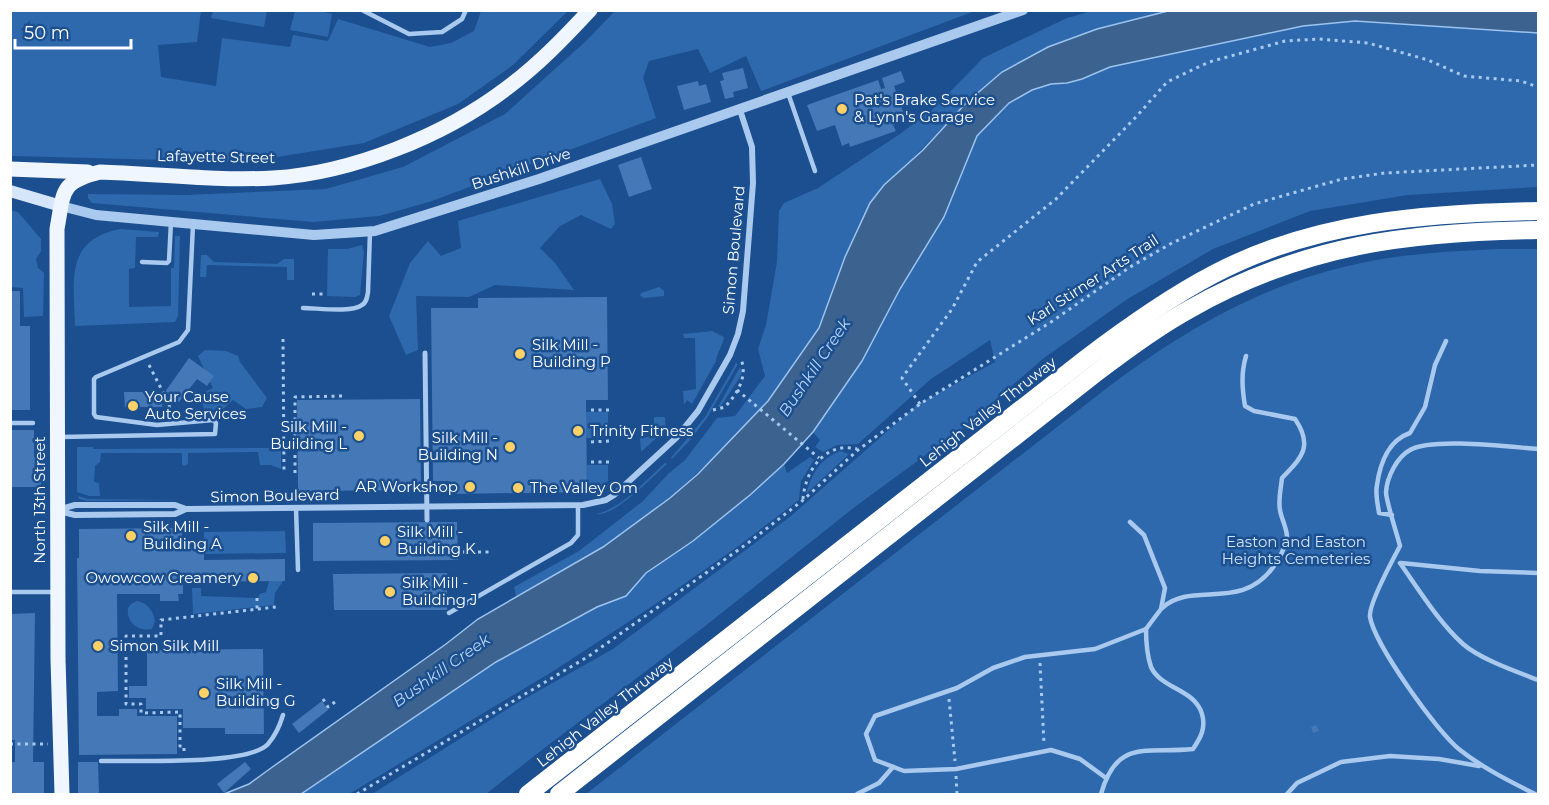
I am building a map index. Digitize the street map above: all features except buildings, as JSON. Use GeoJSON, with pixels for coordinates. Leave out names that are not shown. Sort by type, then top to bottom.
{"type":"FeatureCollection","features":[{"type":"Feature","properties":{"kind":"highway","name":"Lehigh Valley Thruway"},"geometry":{"type":"LineString","coordinates":[[528,795],[1092,354],[1156,307],[1185,290],[1243,261],[1327,232],[1384,221],[1445,214],[1539,211]]}},
{"type":"Feature","properties":{"kind":"highway"},"geometry":{"type":"LineString","coordinates":[[559,795],[1095,373],[1130,347],[1188,310],[1267,272],[1349,247],[1428,235],[1539,231]]}},
{"type":"Feature","properties":{"kind":"main road","name":"Lafayette Street"},"geometry":{"type":"LineString","coordinates":[[61,206],[70,184],[79,178],[100,172],[275,178],[323,170],[372,157],[408,144],[480,107],[507,88],[542,59],[590,10]]}},
{"type":"Feature","properties":{"kind":"main road"},"geometry":{"type":"LineString","coordinates":[[10,169],[100,172]]}},
{"type":"Feature","properties":{"kind":"main road","name":"Bushkill Drive"},"geometry":{"type":"LineString","coordinates":[[10,191],[61,206]]}},
{"type":"Feature","properties":{"kind":"main road","name":"North 13th Street"},"geometry":{"type":"LineString","coordinates":[[61,206],[57,229],[58,592],[62,795]]}},
{"type":"Feature","properties":{"kind":"street","name":"Bushkill Drive"},"geometry":{"type":"LineString","coordinates":[[61,206],[96,214],[193,225],[314,235],[370,232],[393,227],[518,186],[1023,10]]}},
{"type":"Feature","properties":{"kind":"street","name":"Simon Boulevard"},"geometry":{"type":"LineString","coordinates":[[58,510],[75,505],[175,505],[186,509],[578,505],[598,503],[614,495],[676,438],[699,411],[730,355],[738,334],[743,311],[753,183],[752,147],[740,110]]}},
{"type":"Feature","properties":{"kind":"street"},"geometry":{"type":"LineString","coordinates":[[425,352],[427,520]]}},
{"type":"Feature","properties":{"kind":"street"},"geometry":{"type":"LineString","coordinates":[[427,487],[445,486]]}},
{"type":"Feature","properties":{"kind":"lane"},"geometry":{"type":"LineString","coordinates":[[362,10],[409,34],[441,32],[462,20],[466,10]]}},
{"type":"Feature","properties":{"kind":"lane"},"geometry":{"type":"LineString","coordinates":[[788,93],[815,171]]}},
{"type":"Feature","properties":{"kind":"lane"},"geometry":{"type":"LineString","coordinates":[[142,262],[169,261],[171,222]]}},
{"type":"Feature","properties":{"kind":"lane"},"geometry":{"type":"LineString","coordinates":[[58,437],[215,434],[216,423],[213,420],[157,425],[96,417],[94,379],[96,376],[182,340],[188,330],[193,225]]}},
{"type":"Feature","properties":{"kind":"lane"},"geometry":{"type":"LineString","coordinates":[[303,308],[348,309],[363,305],[368,292],[370,232]]}},
{"type":"Feature","properties":{"kind":"lane"},"geometry":{"type":"LineString","coordinates":[[1392,515],[1379,513],[1376,487],[1388,450],[1400,436],[1410,432],[1425,407],[1435,364],[1446,340]]}},
{"type":"Feature","properties":{"kind":"lane"},"geometry":{"type":"LineString","coordinates":[[1106,778],[1080,759],[1051,750],[956,769],[903,771],[875,760],[866,734],[875,717],[948,691],[993,668],[1025,657],[1095,649],[1146,629],[1166,604],[1183,598],[1250,588],[1265,579],[1278,561],[1287,536],[1280,509],[1282,478],[1301,458],[1305,445],[1302,429],[1295,419],[1254,411],[1245,406],[1242,369],[1246,356]]}},
{"type":"Feature","properties":{"kind":"lane"},"geometry":{"type":"LineString","coordinates":[[10,423],[33,423]]}},
{"type":"Feature","properties":{"kind":"lane"},"geometry":{"type":"LineString","coordinates":[[1535,795],[1482,766],[1457,748],[1426,711],[1384,652],[1369,616],[1372,602],[1400,546],[1386,493],[1391,473],[1399,460],[1411,449],[1432,444],[1539,449]]}},
{"type":"Feature","properties":{"kind":"lane"},"geometry":{"type":"LineString","coordinates":[[449,613],[571,543],[578,534],[578,505]]}},
{"type":"Feature","properties":{"kind":"lane"},"geometry":{"type":"LineString","coordinates":[[296,508],[298,570]]}},
{"type":"Feature","properties":{"kind":"lane"},"geometry":{"type":"LineString","coordinates":[[1130,522],[1144,535],[1162,579],[1165,588],[1161,609]]}},
{"type":"Feature","properties":{"kind":"lane"},"geometry":{"type":"LineString","coordinates":[[1392,562],[1480,571],[1539,573]]}},
{"type":"Feature","properties":{"kind":"lane"},"geometry":{"type":"LineString","coordinates":[[1400,563],[1427,602],[1464,645],[1505,668],[1539,680]]}},
{"type":"Feature","properties":{"kind":"lane"},"geometry":{"type":"LineString","coordinates":[[10,592],[58,592]]}},
{"type":"Feature","properties":{"kind":"lane"},"geometry":{"type":"LineString","coordinates":[[1101,795],[1106,778],[1119,759],[1134,752],[1193,749],[1201,736],[1205,722],[1200,705],[1185,692],[1165,682],[1152,668],[1146,643],[1146,629]]}},
{"type":"Feature","properties":{"kind":"lane"},"geometry":{"type":"LineString","coordinates":[[101,761],[225,758],[255,752],[268,745],[280,726],[283,715]]}},
{"type":"Feature","properties":{"kind":"lane"},"geometry":{"type":"LineString","coordinates":[[1287,795],[1297,783],[1341,762],[1390,756],[1439,759],[1482,766]]}},
{"type":"Feature","properties":{"kind":"lane"},"geometry":{"type":"LineString","coordinates":[[857,795],[879,783],[893,767]]}},
{"type":"Feature","properties":{"kind":"path"},"geometry":{"type":"LineString","coordinates":[[920,404],[902,378],[952,309],[977,262],[1056,199],[1167,82],[1209,62],[1285,42],[1319,39],[1368,42],[1428,60],[1464,76],[1521,81],[1539,87]]}},
{"type":"Feature","properties":{"kind":"path","name":"Karl Stirner Arts Trail"},"geometry":{"type":"LineString","coordinates":[[357,795],[589,656],[748,543],[802,501],[858,450],[920,404],[1051,322],[1130,267],[1172,243],[1254,204],[1342,179],[1385,173],[1539,165]]}},
{"type":"Feature","properties":{"kind":"path"},"geometry":{"type":"LineString","coordinates":[[312,294],[325,294]]}},
{"type":"Feature","properties":{"kind":"path"},"geometry":{"type":"LineString","coordinates":[[283,339],[284,472]]}},
{"type":"Feature","properties":{"kind":"path"},"geometry":{"type":"LineString","coordinates":[[145,356],[169,404],[170,415]]}},
{"type":"Feature","properties":{"kind":"path"},"geometry":{"type":"LineString","coordinates":[[713,410],[725,407],[737,390],[744,377],[744,366],[741,359]]}},
{"type":"Feature","properties":{"kind":"path"},"geometry":{"type":"LineString","coordinates":[[737,390],[819,458]]}},
{"type":"Feature","properties":{"kind":"path"},"geometry":{"type":"LineString","coordinates":[[295,473],[295,397],[342,396]]}},
{"type":"Feature","properties":{"kind":"path"},"geometry":{"type":"LineString","coordinates":[[591,410],[610,410]]}},
{"type":"Feature","properties":{"kind":"path"},"geometry":{"type":"LineString","coordinates":[[591,442],[610,441]]}},
{"type":"Feature","properties":{"kind":"path"},"geometry":{"type":"LineString","coordinates":[[802,501],[808,476],[819,458],[834,449],[848,447],[858,450]]}},
{"type":"Feature","properties":{"kind":"path"},"geometry":{"type":"LineString","coordinates":[[591,462],[610,462]]}},
{"type":"Feature","properties":{"kind":"path"},"geometry":{"type":"LineString","coordinates":[[463,552],[489,552]]}},
{"type":"Feature","properties":{"kind":"path"},"geometry":{"type":"LineString","coordinates":[[257,598],[257,609]]}},
{"type":"Feature","properties":{"kind":"path"},"geometry":{"type":"LineString","coordinates":[[184,759],[184,746],[180,746],[180,712],[141,713],[141,704],[126,704],[126,636],[161,636],[161,620],[276,607]]}},
{"type":"Feature","properties":{"kind":"path"},"geometry":{"type":"LineString","coordinates":[[1039,656],[1045,751]]}},
{"type":"Feature","properties":{"kind":"path"},"geometry":{"type":"LineString","coordinates":[[948,691],[957,795]]}},
{"type":"Feature","properties":{"kind":"path"},"geometry":{"type":"LineString","coordinates":[[323,699],[328,706],[335,702]]}},
{"type":"Feature","properties":{"kind":"path"},"geometry":{"type":"LineString","coordinates":[[10,744],[42,744]]}},
{"type":"Feature","properties":{"kind":"green space"},"geometry":{"type":"Polygon","coordinates":[[[11,10],[201,11],[197,42],[158,45],[161,77],[216,86],[222,38],[290,47],[293,35],[328,41],[338,19],[430,47],[451,43],[474,31],[481,11],[568,11],[513,65],[458,104],[364,143],[247,162],[11,156],[11,10]]]}},
{"type":"Feature","properties":{"kind":"green space"},"geometry":{"type":"Polygon","coordinates":[[[213,10],[267,11],[264,27],[211,18],[213,10]]]}},
{"type":"Feature","properties":{"kind":"green space"},"geometry":{"type":"Polygon","coordinates":[[[295,11],[320,11],[332,14],[328,37],[290,30],[295,11]]]}},
{"type":"Feature","properties":{"kind":"green space"},"geometry":{"type":"Polygon","coordinates":[[[615,11],[975,11],[761,91],[746,56],[710,73],[698,49],[649,61],[643,78],[656,118],[429,202],[379,216],[313,222],[92,203],[88,198],[88,194],[186,195],[326,189],[403,167],[505,114],[586,41],[615,11]]]}},
{"type":"Feature","properties":{"kind":"green space"},"geometry":{"type":"Polygon","coordinates":[[[1092,11],[1168,11],[1097,29],[1048,47],[1002,72],[966,103],[870,203],[845,257],[819,328],[768,401],[723,449],[670,498],[603,547],[552,578],[516,596],[514,587],[579,551],[643,501],[668,474],[685,460],[717,418],[735,416],[765,376],[758,349],[766,325],[777,262],[779,211],[784,203],[818,188],[900,134],[933,109],[983,58],[1067,18],[1092,11]]]}},
{"type":"Feature","properties":{"kind":"green space"},"geometry":{"type":"Polygon","coordinates":[[[1355,21],[1538,33],[1538,187],[1408,195],[1310,211],[1213,249],[1126,300],[1044,358],[968,424],[856,506],[704,627],[486,794],[372,794],[517,703],[613,649],[791,516],[917,405],[995,362],[990,340],[931,379],[858,444],[837,445],[823,452],[815,447],[820,440],[813,432],[862,361],[900,289],[944,217],[977,136],[1010,103],[1032,90],[1082,79],[1110,67],[1303,26],[1355,21]]]}},
{"type":"Feature","properties":{"kind":"green space"},"geometry":{"type":"Polygon","coordinates":[[[600,179],[612,204],[615,224],[611,229],[581,215],[560,226],[540,248],[555,263],[574,290],[495,285],[469,297],[416,296],[418,350],[406,355],[389,316],[410,263],[428,241],[441,256],[461,248],[458,221],[600,179]]]}},
{"type":"Feature","properties":{"kind":"green space"},"geometry":{"type":"Polygon","coordinates":[[[10,210],[18,212],[41,239],[41,251],[36,259],[38,268],[44,273],[43,316],[24,317],[23,288],[11,287],[10,210]]]}},
{"type":"Feature","properties":{"kind":"green space"},"geometry":{"type":"Polygon","coordinates":[[[120,229],[159,232],[158,237],[136,237],[135,268],[129,269],[129,307],[171,306],[171,268],[174,268],[175,236],[180,236],[178,316],[175,322],[75,326],[74,279],[81,253],[89,243],[102,235],[120,229]]]}},
{"type":"Feature","properties":{"kind":"green space"},"geometry":{"type":"Polygon","coordinates":[[[362,245],[364,252],[360,295],[355,297],[327,296],[328,249],[347,249],[362,245]]]}},
{"type":"Feature","properties":{"kind":"green space","name":"Easton and Easton Heights Cemeteries"},"geometry":{"type":"Polygon","coordinates":[[[1498,249],[1538,249],[1538,794],[586,794],[1107,388],[1199,326],[1264,293],[1334,269],[1403,256],[1498,249]]]}},
{"type":"Feature","properties":{"kind":"green space"},"geometry":{"type":"Polygon","coordinates":[[[201,255],[207,255],[214,262],[277,264],[284,259],[294,259],[294,280],[287,280],[287,267],[207,265],[206,277],[200,277],[201,255]]]}},
{"type":"Feature","properties":{"kind":"green space"},"geometry":{"type":"Polygon","coordinates":[[[659,287],[664,291],[664,296],[644,298],[640,296],[641,293],[659,287]]]}},
{"type":"Feature","properties":{"kind":"green space"},"geometry":{"type":"Polygon","coordinates":[[[712,331],[724,337],[716,361],[692,404],[687,400],[684,405],[683,391],[696,389],[695,338],[684,338],[683,334],[712,331]]]}},
{"type":"Feature","properties":{"kind":"green space"},"geometry":{"type":"Polygon","coordinates":[[[205,350],[226,351],[238,356],[267,398],[262,407],[246,409],[233,400],[222,410],[204,409],[200,394],[213,388],[198,356],[205,350]]]}},
{"type":"Feature","properties":{"kind":"green space"},"geometry":{"type":"Polygon","coordinates":[[[736,363],[738,364],[707,418],[672,459],[705,417],[736,363]]]}},
{"type":"Feature","properties":{"kind":"green space"},"geometry":{"type":"Polygon","coordinates":[[[740,367],[742,372],[740,377],[721,406],[718,407],[740,367]]]}},
{"type":"Feature","properties":{"kind":"green space"},"geometry":{"type":"Polygon","coordinates":[[[586,412],[608,412],[608,438],[586,438],[586,412]]]}},
{"type":"Feature","properties":{"kind":"green space"},"geometry":{"type":"Polygon","coordinates":[[[654,417],[665,417],[666,429],[641,452],[640,438],[654,436],[654,417]]]}},
{"type":"Feature","properties":{"kind":"green space"},"geometry":{"type":"Polygon","coordinates":[[[77,447],[93,447],[93,449],[269,448],[269,451],[281,451],[281,469],[271,465],[260,465],[258,452],[188,453],[188,464],[184,466],[182,453],[101,453],[100,462],[95,466],[94,482],[99,483],[100,496],[89,496],[77,492],[77,447]]]}},
{"type":"Feature","properties":{"kind":"green space"},"geometry":{"type":"Polygon","coordinates":[[[840,451],[849,454],[806,494],[817,468],[840,451]]]}},
{"type":"Feature","properties":{"kind":"green space"},"geometry":{"type":"Polygon","coordinates":[[[810,457],[814,460],[801,481],[799,500],[654,605],[555,670],[349,794],[301,794],[496,662],[597,607],[626,596],[646,573],[693,541],[784,464],[787,473],[810,457]]]}},
{"type":"Feature","properties":{"kind":"green space"},"geometry":{"type":"Polygon","coordinates":[[[665,463],[667,464],[623,503],[604,513],[596,514],[624,500],[665,463]]]}},
{"type":"Feature","properties":{"kind":"green space"},"geometry":{"type":"Polygon","coordinates":[[[587,465],[608,465],[608,481],[596,490],[587,491],[587,465]]]}},
{"type":"Feature","properties":{"kind":"green space"},"geometry":{"type":"Polygon","coordinates":[[[78,496],[88,499],[180,500],[87,501],[79,499],[78,496]]]}},
{"type":"Feature","properties":{"kind":"green space"},"geometry":{"type":"Polygon","coordinates":[[[285,531],[286,553],[204,554],[204,532],[285,531]]]}},
{"type":"Feature","properties":{"kind":"green space"},"geometry":{"type":"Polygon","coordinates":[[[269,581],[283,581],[275,593],[274,605],[193,614],[192,588],[201,588],[201,596],[258,598],[260,594],[266,592],[269,581]]]}},
{"type":"Feature","properties":{"kind":"green space"},"geometry":{"type":"Polygon","coordinates":[[[137,601],[151,611],[155,621],[152,629],[142,629],[131,622],[128,608],[137,601]]]}},
{"type":"Feature","properties":{"kind":"water","name":"Bushkill Creek"},"geometry":{"type":"Polygon","coordinates":[[[1168,11],[1538,11],[1538,33],[1355,21],[1303,26],[1110,67],[1082,79],[1032,90],[1009,103],[977,136],[944,217],[900,289],[862,361],[813,432],[784,464],[750,495],[693,541],[646,573],[626,596],[597,607],[496,662],[301,794],[224,794],[249,784],[478,619],[603,547],[670,498],[698,474],[768,401],[819,328],[845,257],[870,203],[884,185],[923,150],[966,103],[1002,72],[1048,47],[1097,29],[1168,11]]]}},
{"type":"Feature","properties":{"kind":"place","name":"Pat's Brake Service & Lynn's Garage"},"geometry":{"type":"Point","coordinates":[842,109]}},
{"type":"Feature","properties":{"kind":"place","name":"Silk Mill - Building P"},"geometry":{"type":"Point","coordinates":[520,354]}},
{"type":"Feature","properties":{"kind":"place","name":"Your Cause Auto Services"},"geometry":{"type":"Point","coordinates":[133,406]}},
{"type":"Feature","properties":{"kind":"place","name":"Trinity Fitness"},"geometry":{"type":"Point","coordinates":[578,431]}},
{"type":"Feature","properties":{"kind":"place","name":"Silk Mill - Building L"},"geometry":{"type":"Point","coordinates":[359,436]}},
{"type":"Feature","properties":{"kind":"place","name":"Silk Mill - Building N"},"geometry":{"type":"Point","coordinates":[510,447]}},
{"type":"Feature","properties":{"kind":"place","name":"AR Workshop"},"geometry":{"type":"Point","coordinates":[470,487]}},
{"type":"Feature","properties":{"kind":"place","name":"The Valley Om"},"geometry":{"type":"Point","coordinates":[518,488]}},
{"type":"Feature","properties":{"kind":"place","name":"Silk Mill - Building A"},"geometry":{"type":"Point","coordinates":[131,536]}},
{"type":"Feature","properties":{"kind":"place","name":"Silk Mill - Building K"},"geometry":{"type":"Point","coordinates":[385,541]}},
{"type":"Feature","properties":{"kind":"place","name":"Owowcow Creamery"},"geometry":{"type":"Point","coordinates":[253,578]}},
{"type":"Feature","properties":{"kind":"place","name":"Silk Mill - Building J"},"geometry":{"type":"Point","coordinates":[390,592]}},
{"type":"Feature","properties":{"kind":"place","name":"Simon Silk Mill"},"geometry":{"type":"Point","coordinates":[98,646]}},
{"type":"Feature","properties":{"kind":"place","name":"Silk Mill - Building G"},"geometry":{"type":"Point","coordinates":[204,693]}}]}
